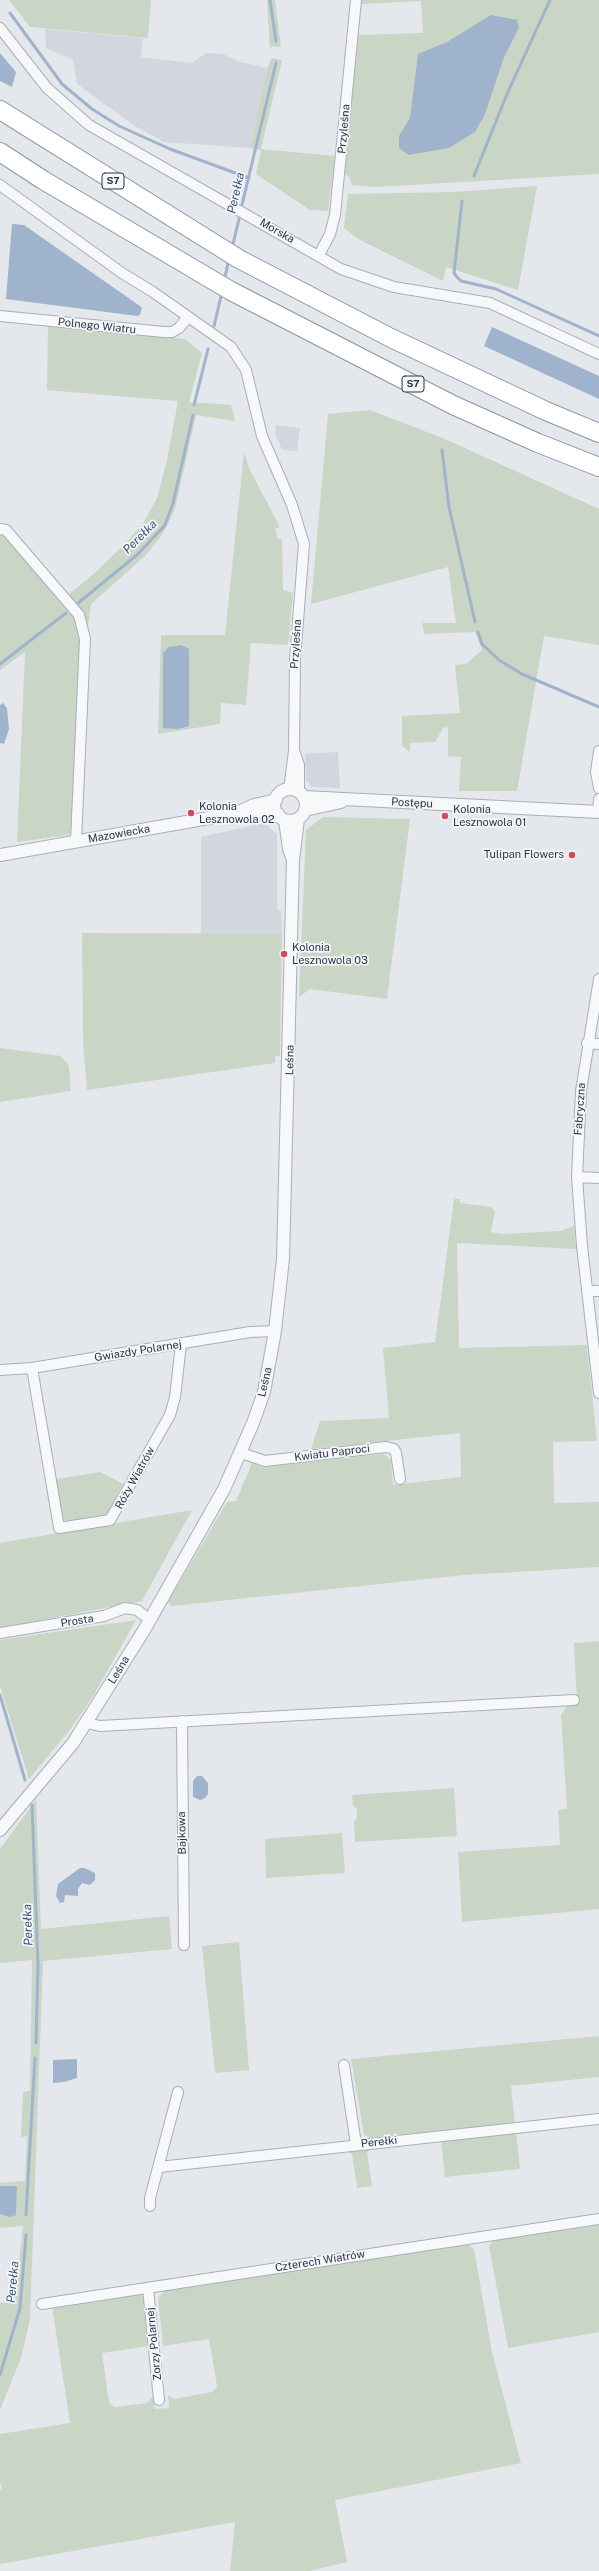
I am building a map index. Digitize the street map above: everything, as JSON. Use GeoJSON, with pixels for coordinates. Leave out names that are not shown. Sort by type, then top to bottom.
{"type":"FeatureCollection","features":[{"type":"Feature","properties":{"kind":"highway","name":"S7"},"geometry":{"type":"LineString","coordinates":[[0,110],[232,256],[390,338],[546,411],[599,433]]}},
{"type":"Feature","properties":{"kind":"highway","name":"S7"},"geometry":{"type":"LineString","coordinates":[[0,152],[225,288],[453,405],[538,443],[599,467]]}},
{"type":"Feature","properties":{"kind":"street","name":"Przyleśna"},"geometry":{"type":"LineString","coordinates":[[319,255],[330,234],[335,215],[356,0]]}},
{"type":"Feature","properties":{"kind":"street","name":"Morska"},"geometry":{"type":"LineString","coordinates":[[0,28],[47,88],[89,125],[236,207],[341,269],[394,287],[490,303],[599,354]]}},
{"type":"Feature","properties":{"kind":"street","name":"Przyleśna"},"geometry":{"type":"LineString","coordinates":[[0,185],[122,273],[216,337],[234,351],[246,370],[262,436],[303,536],[304,554],[295,659],[294,752],[298,765],[297,793]]}},
{"type":"Feature","properties":{"kind":"street","name":"Polnego Wiatru"},"geometry":{"type":"LineString","coordinates":[[0,316],[164,332],[172,332],[179,328],[188,317]]}},
{"type":"Feature","properties":{"kind":"street"},"geometry":{"type":"LineString","coordinates":[[0,529],[6,530],[79,615],[85,639],[76,841]]}},
{"type":"Feature","properties":{"kind":"street"},"geometry":{"type":"LineString","coordinates":[[599,751],[596,772],[599,788]]}},
{"type":"Feature","properties":{"kind":"street"},"geometry":{"type":"LineString","coordinates":[[276,800],[280,794],[297,793]]}},
{"type":"Feature","properties":{"kind":"street","name":"Postępu"},"geometry":{"type":"LineString","coordinates":[[297,793],[335,797],[346,800],[599,807]]}},
{"type":"Feature","properties":{"kind":"street","name":"Leśna"},"geometry":{"type":"LineString","coordinates":[[0,1830],[57,1764],[87,1723],[150,1620],[212,1512],[240,1454],[264,1392],[275,1331],[281,1282],[285,1203],[293,860],[302,814],[297,793]]}},
{"type":"Feature","properties":{"kind":"street","name":"Mazowiecka"},"geometry":{"type":"LineString","coordinates":[[237,813],[254,805],[276,800]]}},
{"type":"Feature","properties":{"kind":"street","name":"Leśna"},"geometry":{"type":"LineString","coordinates":[[276,800],[288,849],[293,860]]}},
{"type":"Feature","properties":{"kind":"street","name":"Postępu"},"geometry":{"type":"LineString","coordinates":[[281,817],[302,814],[346,800]]}},
{"type":"Feature","properties":{"kind":"street","name":"Mazowiecka"},"geometry":{"type":"LineString","coordinates":[[0,854],[237,813],[281,817]]}},
{"type":"Feature","properties":{"kind":"street","name":"Fabryczna"},"geometry":{"type":"LineString","coordinates":[[599,979],[587,1043],[581,1091],[578,1176],[579,1222],[599,1393]]}},
{"type":"Feature","properties":{"kind":"street"},"geometry":{"type":"LineString","coordinates":[[587,1043],[599,1044]]}},
{"type":"Feature","properties":{"kind":"street"},"geometry":{"type":"LineString","coordinates":[[578,1176],[599,1178]]}},
{"type":"Feature","properties":{"kind":"street"},"geometry":{"type":"LineString","coordinates":[[587,1291],[599,1291]]}},
{"type":"Feature","properties":{"kind":"street","name":"Gwiazdy Polarnej"},"geometry":{"type":"LineString","coordinates":[[0,1370],[32,1368],[250,1332],[275,1331]]}},
{"type":"Feature","properties":{"kind":"street","name":"Róży Wiatrów"},"geometry":{"type":"LineString","coordinates":[[32,1368],[58,1528],[110,1520],[170,1415],[175,1397],[181,1344]]}},
{"type":"Feature","properties":{"kind":"street","name":"Kwiatu Paproci"},"geometry":{"type":"LineString","coordinates":[[240,1454],[265,1461],[386,1446],[394,1449],[396,1453],[400,1479]]}},
{"type":"Feature","properties":{"kind":"street","name":"Prosta"},"geometry":{"type":"LineString","coordinates":[[0,1634],[104,1616],[125,1608],[136,1610],[150,1620]]}},
{"type":"Feature","properties":{"kind":"street"},"geometry":{"type":"LineString","coordinates":[[87,1723],[100,1726],[574,1700]]}},
{"type":"Feature","properties":{"kind":"street","name":"Bajkowa"},"geometry":{"type":"LineString","coordinates":[[182,1721],[184,1945]]}},
{"type":"Feature","properties":{"kind":"street"},"geometry":{"type":"LineString","coordinates":[[344,2065],[356,2144]]}},
{"type":"Feature","properties":{"kind":"street"},"geometry":{"type":"LineString","coordinates":[[150,2206],[150,2198],[178,2092]]}},
{"type":"Feature","properties":{"kind":"street","name":"Perełki"},"geometry":{"type":"LineString","coordinates":[[159,2167],[356,2144],[599,2119]]}},
{"type":"Feature","properties":{"kind":"street","name":"Czterech Wiatrów"},"geometry":{"type":"LineString","coordinates":[[42,2304],[599,2219]]}},
{"type":"Feature","properties":{"kind":"street","name":"Zorzy Polarnej"},"geometry":{"type":"LineString","coordinates":[[148,2288],[159,2400]]}},
{"type":"Feature","properties":{"kind":"shaded area"},"geometry":{"type":"Polygon","coordinates":[[[45,29],[143,38],[141,57],[192,63],[206,53],[223,54],[240,62],[267,68],[250,148],[164,142],[135,126],[77,84],[73,60],[46,48],[45,29]]]}},
{"type":"Feature","properties":{"kind":"shaded area"},"geometry":{"type":"Polygon","coordinates":[[[276,425],[300,428],[297,451],[282,450],[275,433],[276,425]]]}},
{"type":"Feature","properties":{"kind":"shaded area"},"geometry":{"type":"Polygon","coordinates":[[[338,752],[340,788],[312,787],[306,780],[305,754],[338,752]]]}},
{"type":"Feature","properties":{"kind":"shaded area"},"geometry":{"type":"Polygon","coordinates":[[[264,823],[277,834],[277,909],[281,911],[282,934],[201,934],[201,837],[264,823]]]}},
{"type":"Feature","properties":{"kind":"green space"},"geometry":{"type":"Polygon","coordinates":[[[9,0],[151,0],[148,38],[30,27],[9,0]]]}},
{"type":"Feature","properties":{"kind":"green space"},"geometry":{"type":"Polygon","coordinates":[[[267,0],[275,0],[281,47],[272,46],[270,49],[267,0]]]}},
{"type":"Feature","properties":{"kind":"green space"},"geometry":{"type":"Polygon","coordinates":[[[362,0],[599,0],[599,174],[377,187],[352,185],[350,178],[345,174],[358,35],[423,33],[421,1],[362,4],[362,0]]]}},
{"type":"Feature","properties":{"kind":"green space"},"geometry":{"type":"Polygon","coordinates":[[[272,58],[282,60],[261,149],[335,156],[328,211],[310,210],[256,174],[261,150],[250,148],[267,68],[272,58]]]}},
{"type":"Feature","properties":{"kind":"green space"},"geometry":{"type":"Polygon","coordinates":[[[537,186],[518,290],[446,267],[443,281],[360,240],[344,228],[348,194],[454,192],[537,186]]]}},
{"type":"Feature","properties":{"kind":"green space"},"geometry":{"type":"Polygon","coordinates":[[[48,326],[185,339],[202,353],[189,402],[231,405],[235,421],[196,415],[175,509],[162,535],[145,556],[91,604],[88,626],[67,596],[97,571],[125,544],[144,522],[157,498],[167,460],[178,401],[47,390],[48,326]]]}},
{"type":"Feature","properties":{"kind":"green space"},"geometry":{"type":"Polygon","coordinates":[[[370,410],[445,439],[599,509],[599,645],[544,636],[517,791],[459,791],[461,757],[448,756],[448,727],[443,728],[435,742],[410,743],[410,752],[402,746],[402,716],[460,713],[455,665],[466,664],[482,650],[475,632],[424,634],[422,623],[456,623],[448,567],[311,604],[328,414],[370,410]]]}},
{"type":"Feature","properties":{"kind":"green space"},"geometry":{"type":"Polygon","coordinates":[[[244,452],[250,470],[280,527],[275,529],[278,539],[282,539],[283,590],[293,593],[288,645],[251,643],[246,705],[221,703],[220,724],[158,734],[161,635],[225,635],[244,452]]]}},
{"type":"Feature","properties":{"kind":"green space"},"geometry":{"type":"Polygon","coordinates":[[[0,534],[12,542],[73,613],[82,639],[72,830],[69,835],[17,842],[25,652],[0,670],[0,534]]]}},
{"type":"Feature","properties":{"kind":"green space"},"geometry":{"type":"Polygon","coordinates":[[[323,817],[410,819],[387,999],[310,989],[299,997],[306,830],[323,817]]]}},
{"type":"Feature","properties":{"kind":"green space"},"geometry":{"type":"Polygon","coordinates":[[[82,933],[282,934],[280,1056],[275,1056],[275,1063],[87,1090],[83,1042],[82,933]]]}},
{"type":"Feature","properties":{"kind":"green space"},"geometry":{"type":"Polygon","coordinates":[[[0,1048],[61,1056],[69,1066],[71,1091],[0,1102],[0,1048]]]}},
{"type":"Feature","properties":{"kind":"green space"},"geometry":{"type":"Polygon","coordinates":[[[454,1199],[459,1199],[460,1203],[491,1207],[495,1211],[491,1232],[502,1234],[560,1231],[574,1226],[576,1249],[457,1243],[459,1348],[587,1345],[597,1441],[553,1442],[554,1503],[599,1502],[599,1567],[464,1575],[172,1606],[168,1602],[227,1502],[236,1501],[252,1463],[262,1467],[384,1454],[391,1460],[393,1485],[461,1477],[460,1433],[311,1449],[320,1421],[389,1418],[383,1348],[435,1342],[454,1199]]]}},
{"type":"Feature","properties":{"kind":"green space"},"geometry":{"type":"Polygon","coordinates":[[[100,1472],[123,1484],[106,1517],[70,1524],[62,1518],[56,1479],[100,1472]]]}},
{"type":"Feature","properties":{"kind":"green space"},"geometry":{"type":"Polygon","coordinates":[[[192,1510],[142,1601],[0,1628],[0,1543],[192,1510]]]}},
{"type":"Feature","properties":{"kind":"green space"},"geometry":{"type":"Polygon","coordinates":[[[136,1620],[94,1695],[69,1731],[29,1779],[0,1686],[0,1640],[136,1620]]]}},
{"type":"Feature","properties":{"kind":"green space"},"geometry":{"type":"Polygon","coordinates":[[[599,1641],[599,1909],[462,1922],[458,1852],[560,1845],[558,1810],[567,1809],[561,1715],[568,1704],[577,1702],[574,1643],[599,1641]]]}},
{"type":"Feature","properties":{"kind":"green space"},"geometry":{"type":"Polygon","coordinates":[[[454,1788],[457,1836],[355,1842],[354,1822],[357,1818],[357,1809],[353,1805],[352,1795],[454,1788]]]}},
{"type":"Feature","properties":{"kind":"green space"},"geometry":{"type":"Polygon","coordinates":[[[36,1800],[41,1929],[169,1916],[172,1949],[43,1961],[30,2319],[21,2358],[0,2410],[0,2303],[15,2301],[23,2226],[0,2228],[0,2183],[25,2181],[27,2136],[21,2137],[23,2092],[30,2091],[32,1960],[0,1963],[0,1849],[36,1800]]]}},
{"type":"Feature","properties":{"kind":"green space"},"geometry":{"type":"Polygon","coordinates":[[[342,1833],[345,1873],[266,1878],[265,1839],[342,1833]]]}},
{"type":"Feature","properties":{"kind":"green space"},"geometry":{"type":"Polygon","coordinates":[[[239,1942],[249,2070],[215,2073],[202,1946],[239,1942]]]}},
{"type":"Feature","properties":{"kind":"green space"},"geometry":{"type":"Polygon","coordinates":[[[599,2036],[599,2077],[511,2086],[515,2123],[369,2138],[364,2134],[351,2059],[599,2036]]]}},
{"type":"Feature","properties":{"kind":"green space"},"geometry":{"type":"Polygon","coordinates":[[[516,2132],[520,2169],[445,2177],[441,2140],[516,2132]]]}},
{"type":"Feature","properties":{"kind":"green space"},"geometry":{"type":"Polygon","coordinates":[[[371,2148],[367,2153],[372,2186],[357,2188],[352,2154],[348,2152],[371,2148]]]}},
{"type":"Feature","properties":{"kind":"green space"},"geometry":{"type":"Polygon","coordinates":[[[599,2222],[599,2332],[508,2348],[489,2246],[496,2237],[599,2222]]]}},
{"type":"Feature","properties":{"kind":"green space"},"geometry":{"type":"Polygon","coordinates":[[[464,2242],[474,2249],[492,2352],[521,2463],[335,2500],[347,2562],[309,2571],[230,2571],[235,2522],[0,2564],[0,2491],[2,2486],[0,2484],[0,2434],[70,2423],[52,2306],[139,2294],[143,2297],[148,2346],[102,2353],[109,2403],[115,2407],[147,2403],[153,2396],[155,2409],[169,2408],[168,2395],[174,2399],[212,2392],[217,2386],[209,2339],[163,2346],[158,2298],[166,2289],[464,2242]]]}},
{"type":"Feature","properties":{"kind":"water"},"geometry":{"type":"Polygon","coordinates":[[[491,15],[517,20],[519,28],[504,57],[485,114],[475,132],[449,148],[409,155],[399,148],[399,136],[410,118],[418,54],[447,42],[491,15]]]}},
{"type":"Feature","properties":{"kind":"water"},"geometry":{"type":"Polygon","coordinates":[[[0,53],[16,72],[12,87],[0,81],[0,53]]]}},
{"type":"Feature","properties":{"kind":"water"},"geometry":{"type":"Polygon","coordinates":[[[12,224],[24,225],[140,306],[142,308],[140,315],[137,316],[6,299],[12,224]]]}},
{"type":"Feature","properties":{"kind":"water"},"geometry":{"type":"Polygon","coordinates":[[[492,327],[599,376],[599,399],[484,346],[492,327]]]}},
{"type":"Feature","properties":{"kind":"water"},"geometry":{"type":"Polygon","coordinates":[[[181,645],[189,649],[189,726],[178,729],[163,728],[163,653],[169,647],[181,645]]]}},
{"type":"Feature","properties":{"kind":"water"},"geometry":{"type":"Polygon","coordinates":[[[3,703],[7,708],[9,729],[4,744],[0,743],[0,705],[3,703]]]}},
{"type":"Feature","properties":{"kind":"water"},"geometry":{"type":"Polygon","coordinates":[[[197,1776],[202,1776],[208,1783],[208,1794],[205,1798],[200,1800],[193,1797],[193,1781],[197,1776]]]}},
{"type":"Feature","properties":{"kind":"water"},"geometry":{"type":"Polygon","coordinates":[[[80,1868],[85,1868],[95,1873],[95,1880],[90,1885],[82,1883],[78,1889],[78,1896],[65,1895],[64,1902],[60,1903],[56,1896],[58,1884],[80,1868]]]}},
{"type":"Feature","properties":{"kind":"water"},"geometry":{"type":"Polygon","coordinates":[[[77,2059],[77,2078],[64,2082],[53,2083],[53,2060],[77,2059]]]}},
{"type":"Feature","properties":{"kind":"water"},"geometry":{"type":"Polygon","coordinates":[[[0,2186],[17,2186],[16,2215],[10,2217],[0,2214],[0,2186]]]}},
{"type":"Feature","properties":{"kind":"waterway","name":"Perełka"},"geometry":{"type":"LineString","coordinates":[[270,0],[276,41]]}},
{"type":"Feature","properties":{"kind":"waterway"},"geometry":{"type":"LineString","coordinates":[[474,176],[507,94],[550,0]]}},
{"type":"Feature","properties":{"kind":"waterway"},"geometry":{"type":"LineString","coordinates":[[10,13],[62,84],[92,109],[119,126],[170,149],[249,178]]}},
{"type":"Feature","properties":{"kind":"waterway","name":"Perełka"},"geometry":{"type":"LineString","coordinates":[[241,209],[276,63]]}},
{"type":"Feature","properties":{"kind":"waterway"},"geometry":{"type":"LineString","coordinates":[[462,201],[454,273],[461,281],[496,289],[599,336]]}},
{"type":"Feature","properties":{"kind":"waterway","name":"Perełka"},"geometry":{"type":"LineString","coordinates":[[232,248],[240,215]]}},
{"type":"Feature","properties":{"kind":"waterway","name":"Perełka"},"geometry":{"type":"LineString","coordinates":[[224,281],[229,259]]}},
{"type":"Feature","properties":{"kind":"waterway","name":"Perełka"},"geometry":{"type":"LineString","coordinates":[[214,326],[222,292]]}},
{"type":"Feature","properties":{"kind":"waterway","name":"Perełka"},"geometry":{"type":"LineString","coordinates":[[194,405],[208,349]]}},
{"type":"Feature","properties":{"kind":"waterway","name":"Perełka"},"geometry":{"type":"LineString","coordinates":[[77,604],[138,554],[165,525],[173,503],[193,415]]}},
{"type":"Feature","properties":{"kind":"waterway"},"geometry":{"type":"LineString","coordinates":[[442,450],[449,507],[475,622]]}},
{"type":"Feature","properties":{"kind":"waterway","name":"Perełka"},"geometry":{"type":"LineString","coordinates":[[0,664],[66,613]]}},
{"type":"Feature","properties":{"kind":"waterway"},"geometry":{"type":"LineString","coordinates":[[478,632],[482,644],[499,660],[522,674],[599,707]]}},
{"type":"Feature","properties":{"kind":"waterway","name":"Perełka"},"geometry":{"type":"LineString","coordinates":[[0,1695],[25,1780]]}},
{"type":"Feature","properties":{"kind":"waterway","name":"Perełka"},"geometry":{"type":"LineString","coordinates":[[32,1805],[38,1965],[36,2043]]}},
{"type":"Feature","properties":{"kind":"waterway","name":"Perełka"},"geometry":{"type":"LineString","coordinates":[[26,2215],[35,2058]]}},
{"type":"Feature","properties":{"kind":"waterway","name":"Perełka"},"geometry":{"type":"LineString","coordinates":[[0,2375],[20,2308],[26,2235]]}},
{"type":"Feature","properties":{"kind":"place","name":"Kolonia Lesznowola 02"},"geometry":{"type":"Point","coordinates":[191,813]}},
{"type":"Feature","properties":{"kind":"place","name":"Kolonia Lesznowola 01"},"geometry":{"type":"Point","coordinates":[445,816]}},
{"type":"Feature","properties":{"kind":"place","name":"Tulipan Flowers"},"geometry":{"type":"Point","coordinates":[572,855]}},
{"type":"Feature","properties":{"kind":"place","name":"Kolonia Lesznowola 03"},"geometry":{"type":"Point","coordinates":[284,954]}}]}
